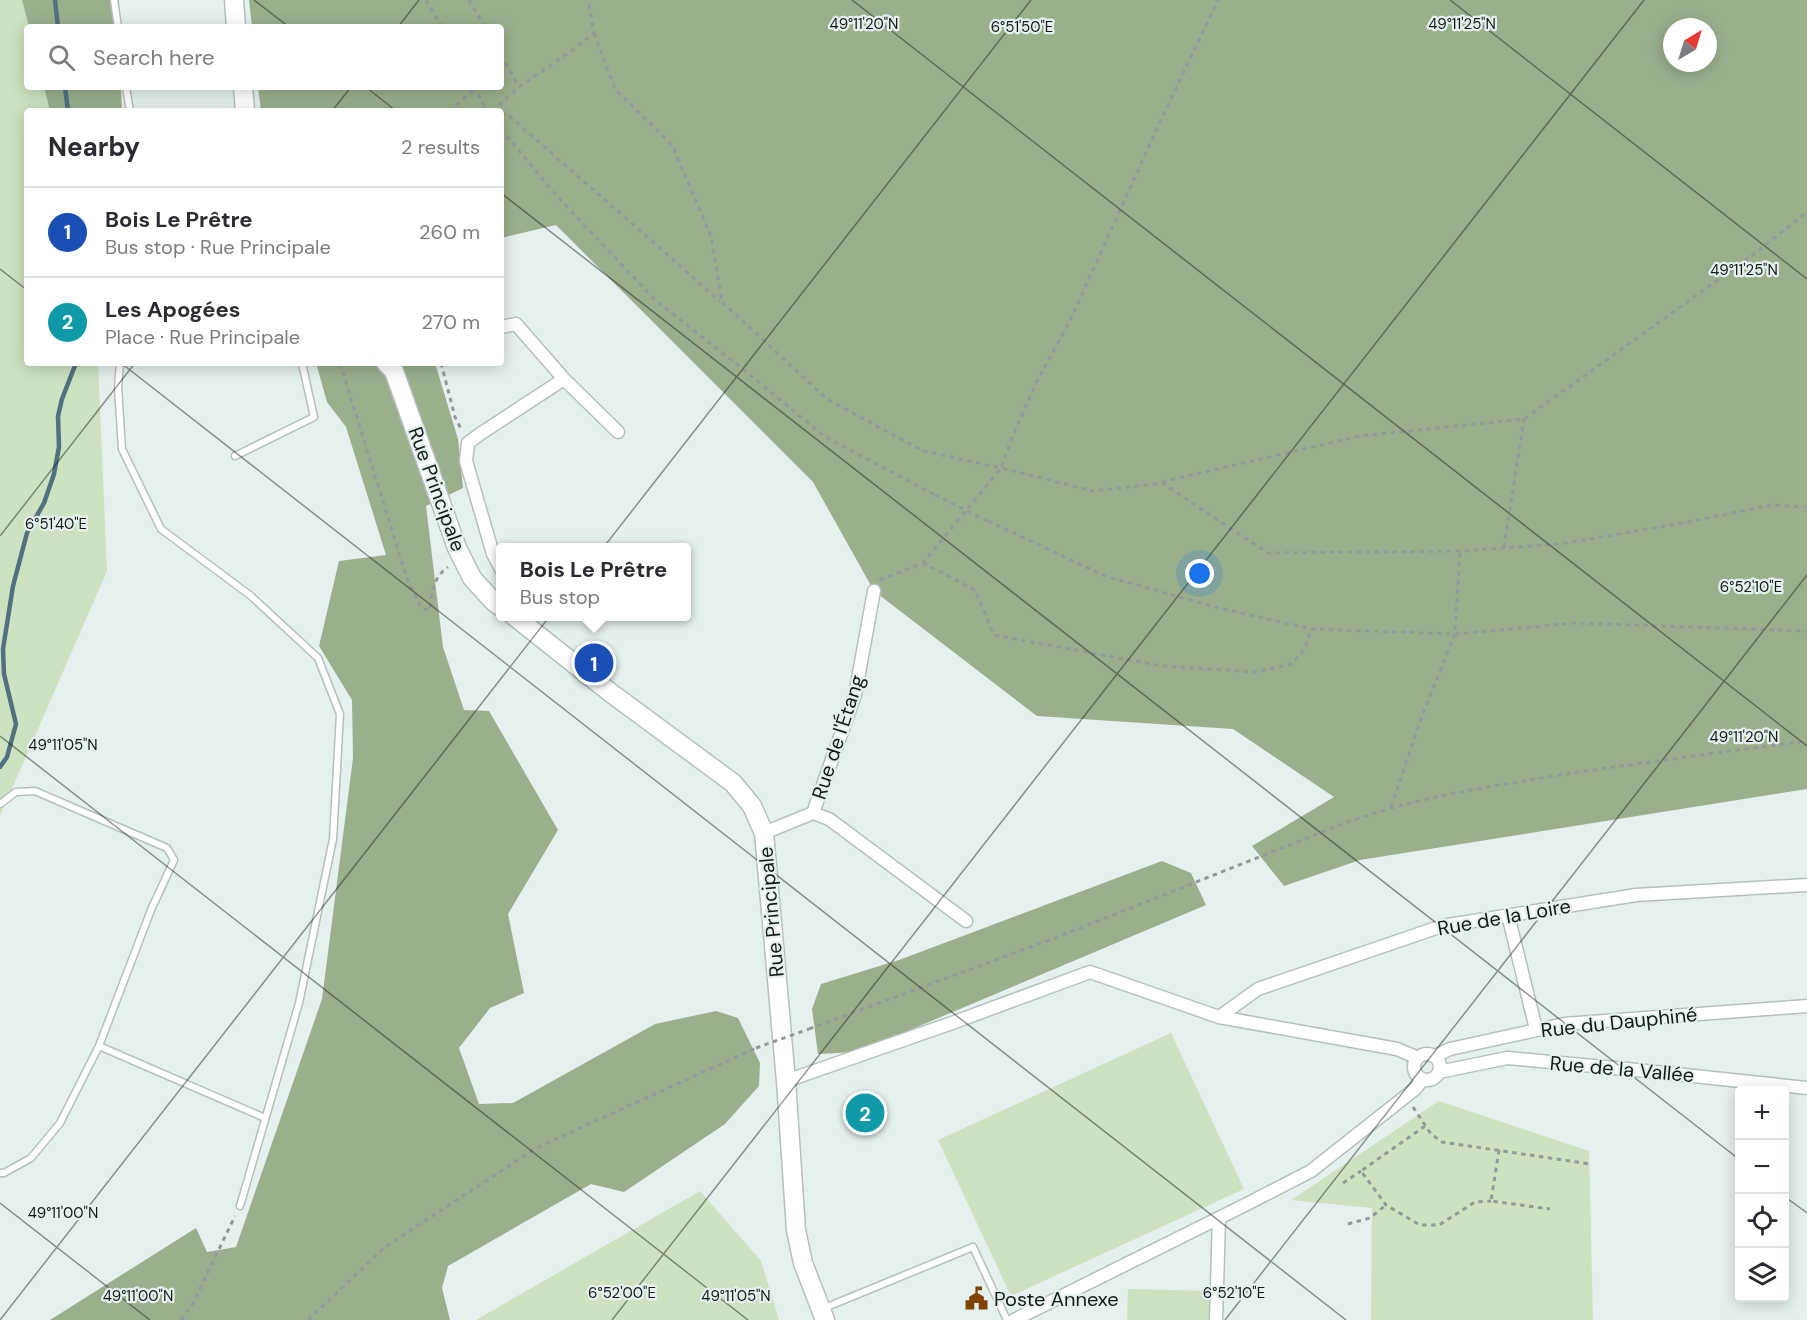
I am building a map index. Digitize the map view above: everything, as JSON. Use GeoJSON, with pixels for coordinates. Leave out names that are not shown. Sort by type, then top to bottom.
{"type":"FeatureCollection","features":[{"type":"Feature","properties":{"kind":"main road"},"geometry":{"type":"LineString","coordinates":[[234,0],[236,24]]}},
{"type":"Feature","properties":{"kind":"main road"},"geometry":{"type":"LineString","coordinates":[[243,90],[245,108]]}},
{"type":"Feature","properties":{"kind":"main road","name":"Rue Principale"},"geometry":{"type":"LineString","coordinates":[[389,366],[394,371],[456,548],[472,578],[496,603]]}},
{"type":"Feature","properties":{"kind":"main road","name":"Rue Principale"},"geometry":{"type":"LineString","coordinates":[[531,624],[611,693],[733,783],[752,806],[764,833],[786,1081],[796,1230],[802,1263],[823,1315]]}},
{"type":"Feature","properties":{"kind":"street"},"geometry":{"type":"LineString","coordinates":[[504,326],[516,324],[564,379],[618,432]]}},
{"type":"Feature","properties":{"kind":"street"},"geometry":{"type":"LineString","coordinates":[[496,560],[466,461],[468,443],[564,379]]}},
{"type":"Feature","properties":{"kind":"street","name":"Rue de l'Étang"},"geometry":{"type":"LineString","coordinates":[[813,813],[855,695],[874,591]]}},
{"type":"Feature","properties":{"kind":"street","name":"Rue de l'Étang"},"geometry":{"type":"LineString","coordinates":[[764,833],[813,813],[829,819],[966,921]]}},
{"type":"Feature","properties":{"kind":"street","name":"Rue de la Loire"},"geometry":{"type":"LineString","coordinates":[[1218,1017],[1258,989],[1442,926],[1636,895],[1807,885]]}},
{"type":"Feature","properties":{"kind":"street"},"geometry":{"type":"LineString","coordinates":[[1508,915],[1536,1029]]}},
{"type":"Feature","properties":{"kind":"street"},"geometry":{"type":"LineString","coordinates":[[786,1081],[1090,972],[1218,1017],[1397,1049],[1418,1058]]}},
{"type":"Feature","properties":{"kind":"street","name":"Rue du Dauphiné"},"geometry":{"type":"LineString","coordinates":[[1435,1056],[1450,1049],[1564,1024],[1807,1006]]}},
{"type":"Feature","properties":{"kind":"street"},"geometry":{"type":"LineString","coordinates":[[1014,1320],[1311,1171],[1415,1089],[1423,1079],[1415,1072],[1414,1067],[1418,1058],[1426,1054],[1435,1056],[1440,1064],[1439,1072]]}},
{"type":"Feature","properties":{"kind":"street","name":"Rue de la Vallée"},"geometry":{"type":"LineString","coordinates":[[1423,1079],[1433,1078],[1439,1072],[1507,1058],[1807,1088]]}},
{"type":"Feature","properties":{"kind":"street"},"geometry":{"type":"LineString","coordinates":[[1216,1320],[1219,1218]]}},
{"type":"Feature","properties":{"kind":"lane"},"geometry":{"type":"LineString","coordinates":[[114,0],[118,24]]}},
{"type":"Feature","properties":{"kind":"lane"},"geometry":{"type":"LineString","coordinates":[[126,90],[130,108]]}},
{"type":"Feature","properties":{"kind":"lane"},"geometry":{"type":"LineString","coordinates":[[120,366],[118,387],[122,449],[161,529],[251,596],[318,658],[340,714],[333,839],[299,1003],[240,1206]]}},
{"type":"Feature","properties":{"kind":"lane"},"geometry":{"type":"LineString","coordinates":[[235,456],[314,417],[303,366]]}},
{"type":"Feature","properties":{"kind":"lane"},"geometry":{"type":"LineString","coordinates":[[0,804],[16,792],[35,791],[167,848],[174,860],[151,910],[99,1046],[60,1123],[31,1158],[0,1173]]}},
{"type":"Feature","properties":{"kind":"lane"},"geometry":{"type":"LineString","coordinates":[[99,1046],[265,1118]]}},
{"type":"Feature","properties":{"kind":"lane"},"geometry":{"type":"LineString","coordinates":[[823,1315],[973,1247],[1007,1320]]}},
{"type":"Feature","properties":{"kind":"path"},"geometry":{"type":"LineString","coordinates":[[426,0],[440,24]]}},
{"type":"Feature","properties":{"kind":"path"},"geometry":{"type":"LineString","coordinates":[[469,0],[483,24]]}},
{"type":"Feature","properties":{"kind":"path"},"geometry":{"type":"LineString","coordinates":[[588,0],[594,33],[615,89],[672,145],[711,236],[722,302]]}},
{"type":"Feature","properties":{"kind":"path"},"geometry":{"type":"LineString","coordinates":[[874,591],[878,580],[923,563],[1001,468],[1038,379],[1069,323],[1218,0]]}},
{"type":"Feature","properties":{"kind":"path"},"geometry":{"type":"LineString","coordinates":[[495,108],[519,87],[594,33]]}},
{"type":"Feature","properties":{"kind":"path"},"geometry":{"type":"LineString","coordinates":[[504,60],[519,87]]}},
{"type":"Feature","properties":{"kind":"path"},"geometry":{"type":"LineString","coordinates":[[452,108],[473,90]]}},
{"type":"Feature","properties":{"kind":"path"},"geometry":{"type":"LineString","coordinates":[[476,90],[485,108]]}},
{"type":"Feature","properties":{"kind":"path"},"geometry":{"type":"LineString","coordinates":[[504,114],[507,114],[722,302],[827,399],[923,451],[1093,491],[1162,483],[1360,436],[1524,418],[1750,257],[1807,212]]}},
{"type":"Feature","properties":{"kind":"path"},"geometry":{"type":"LineString","coordinates":[[504,133],[554,193],[655,300],[824,436],[935,495],[1106,576],[1219,608],[1311,629],[1455,634],[1575,622],[1807,631]]}},
{"type":"Feature","properties":{"kind":"path"},"geometry":{"type":"LineString","coordinates":[[341,366],[407,579],[422,609],[430,610],[430,596],[441,572],[462,558]]}},
{"type":"Feature","properties":{"kind":"path"},"geometry":{"type":"LineString","coordinates":[[442,366],[455,417],[468,443]]}},
{"type":"Feature","properties":{"kind":"path"},"geometry":{"type":"LineString","coordinates":[[1503,548],[1524,418]]}},
{"type":"Feature","properties":{"kind":"path"},"geometry":{"type":"LineString","coordinates":[[1162,483],[1268,553],[1460,551],[1560,544],[1772,505],[1807,507]]}},
{"type":"Feature","properties":{"kind":"path"},"geometry":{"type":"LineString","coordinates":[[1391,807],[1422,716],[1455,634],[1460,551]]}},
{"type":"Feature","properties":{"kind":"path"},"geometry":{"type":"LineString","coordinates":[[923,563],[975,590],[994,635],[1141,663],[1255,672],[1292,664],[1305,648],[1311,629]]}},
{"type":"Feature","properties":{"kind":"path"},"geometry":{"type":"LineString","coordinates":[[308,1320],[386,1247],[536,1148],[756,1048],[1055,938],[1350,821],[1391,807],[1477,788],[1658,760],[1807,741]]}},
{"type":"Feature","properties":{"kind":"path"},"geometry":{"type":"LineString","coordinates":[[1406,1096],[1431,1134],[1442,1142],[1590,1164]]}},
{"type":"Feature","properties":{"kind":"path"},"geometry":{"type":"LineString","coordinates":[[1342,1183],[1425,1126]]}},
{"type":"Feature","properties":{"kind":"path"},"geometry":{"type":"LineString","coordinates":[[1491,1202],[1498,1150]]}},
{"type":"Feature","properties":{"kind":"path"},"geometry":{"type":"LineString","coordinates":[[1361,1171],[1386,1205],[1420,1225],[1439,1225],[1475,1202],[1550,1209]]}},
{"type":"Feature","properties":{"kind":"path"},"geometry":{"type":"LineString","coordinates":[[1348,1224],[1370,1218],[1386,1205]]}},
{"type":"Feature","properties":{"kind":"path"},"geometry":{"type":"LineString","coordinates":[[181,1320],[193,1303],[240,1206]]}},
{"type":"Feature","properties":{"kind":"green space"},"geometry":{"type":"Polygon","coordinates":[[[0,0],[22,0],[28,24],[24,24],[24,90],[45,90],[49,108],[24,108],[24,366],[98,366],[107,571],[0,816],[0,0]]]}},
{"type":"Feature","properties":{"kind":"green space"},"geometry":{"type":"Polygon","coordinates":[[[22,0],[119,0],[120,24],[28,24],[22,0]]]}},
{"type":"Feature","properties":{"kind":"green space"},"geometry":{"type":"Polygon","coordinates":[[[249,0],[1807,0],[1807,789],[1360,860],[1284,886],[1252,846],[1334,797],[1233,729],[1037,716],[874,591],[813,482],[556,225],[504,237],[504,108],[261,108],[258,90],[504,90],[504,24],[252,24],[249,0]]]}},
{"type":"Feature","properties":{"kind":"green space"},"geometry":{"type":"Polygon","coordinates":[[[45,90],[121,90],[122,108],[49,108],[45,90]]]}},
{"type":"Feature","properties":{"kind":"green space"},"geometry":{"type":"Polygon","coordinates":[[[317,366],[436,366],[458,439],[463,488],[426,506],[443,647],[464,710],[489,711],[558,830],[508,914],[524,993],[490,1008],[459,1048],[479,1104],[513,1103],[655,1024],[716,1011],[738,1018],[760,1063],[759,1086],[725,1124],[624,1192],[591,1184],[448,1266],[442,1288],[450,1320],[50,1320],[196,1228],[207,1252],[236,1247],[322,999],[353,758],[352,700],[319,646],[339,561],[386,555],[346,427],[327,402],[317,366]]]}},
{"type":"Feature","properties":{"kind":"green space"},"geometry":{"type":"Polygon","coordinates":[[[1162,861],[1191,873],[1206,905],[858,1052],[818,1054],[812,1009],[821,984],[899,960],[1162,861]]]}},
{"type":"Feature","properties":{"kind":"green space"},"geometry":{"type":"Polygon","coordinates":[[[1171,1033],[1244,1189],[1011,1296],[938,1140],[1171,1033]]]}},
{"type":"Feature","properties":{"kind":"green space"},"geometry":{"type":"Polygon","coordinates":[[[1439,1101],[1589,1151],[1593,1320],[1371,1320],[1372,1208],[1291,1200],[1439,1101]]]}},
{"type":"Feature","properties":{"kind":"green space"},"geometry":{"type":"Polygon","coordinates":[[[700,1191],[761,1261],[779,1320],[476,1320],[700,1191]]]}},
{"type":"Feature","properties":{"kind":"green space"},"geometry":{"type":"Polygon","coordinates":[[[1128,1289],[1212,1291],[1211,1320],[1127,1320],[1128,1289]]]}},
{"type":"Feature","properties":{"kind":"waterway"},"geometry":{"type":"LineString","coordinates":[[55,0],[58,24]]}},
{"type":"Feature","properties":{"kind":"waterway"},"geometry":{"type":"LineString","coordinates":[[65,90],[68,108]]}},
{"type":"Feature","properties":{"kind":"waterway"},"geometry":{"type":"LineString","coordinates":[[0,767],[7,757],[16,724],[4,674],[3,649],[13,586],[27,533],[44,503],[54,474],[59,447],[58,416],[75,366]]}},
{"type":"Feature","properties":{"kind":"place","name":"Bois Le Prêtre"},"geometry":{"type":"Point","coordinates":[594,663]}},
{"type":"Feature","properties":{"kind":"place","name":"Les Apogées"},"geometry":{"type":"Point","coordinates":[865,1113]}},
{"type":"Feature","properties":{"kind":"place","name":"Poste Annexe"},"geometry":{"type":"Point","coordinates":[976,1299]}}]}
